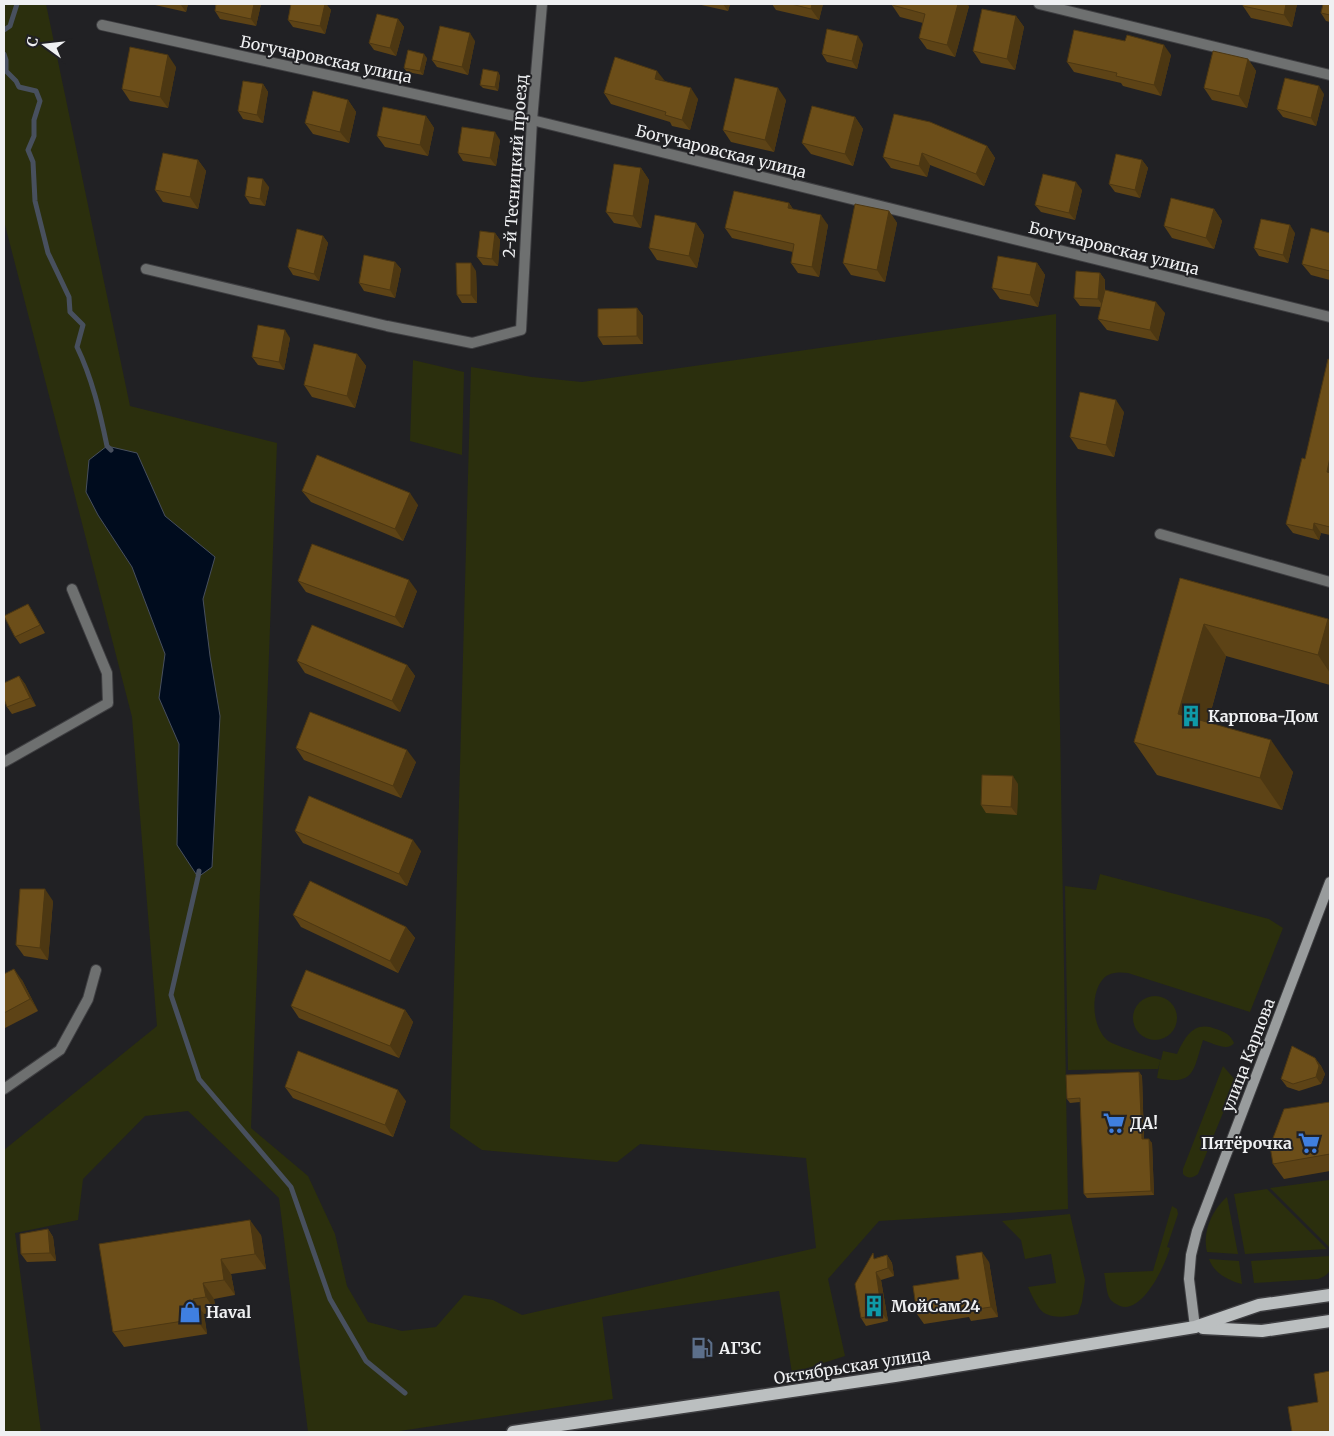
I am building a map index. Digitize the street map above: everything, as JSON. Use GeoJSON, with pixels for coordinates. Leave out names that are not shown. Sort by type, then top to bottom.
{"type":"FeatureCollection","features":[{"type":"Feature","properties":{"kind":"main road","name":"улица Карпова"},"geometry":{"type":"LineString","coordinates":[[1195,1327],[1189,1278],[1191,1254],[1197,1230],[1330,882]]}},
{"type":"Feature","properties":{"kind":"main road","name":"Октябрьская улица"},"geometry":{"type":"LineString","coordinates":[[513,1432],[876,1379],[1195,1327],[1259,1305],[1330,1295]]}},
{"type":"Feature","properties":{"kind":"main road","name":"Октябрьская улица"},"geometry":{"type":"LineString","coordinates":[[1195,1327],[1262,1331],[1330,1321]]}},
{"type":"Feature","properties":{"kind":"street","name":"2-й Тесницкий проезд"},"geometry":{"type":"LineString","coordinates":[[146,269],[387,326],[472,343],[521,330],[532,120],[542,4]]}},
{"type":"Feature","properties":{"kind":"street"},"geometry":{"type":"LineString","coordinates":[[1039,4],[1330,75]]}},
{"type":"Feature","properties":{"kind":"street","name":"Богучаровская улица"},"geometry":{"type":"LineString","coordinates":[[102,25],[532,120],[1330,317]]}},
{"type":"Feature","properties":{"kind":"street"},"geometry":{"type":"LineString","coordinates":[[1160,534],[1330,582]]}},
{"type":"Feature","properties":{"kind":"street"},"geometry":{"type":"LineString","coordinates":[[4,762],[108,703],[107,673],[72,589]]}},
{"type":"Feature","properties":{"kind":"street"},"geometry":{"type":"LineString","coordinates":[[4,1089],[60,1050],[88,999],[96,970]]}},
{"type":"Feature","properties":{"kind":"green space"},"geometry":{"type":"Polygon","coordinates":[[[4,4],[46,4],[130,406],[277,443],[251,1128],[308,1176],[335,1234],[347,1286],[368,1322],[402,1331],[436,1327],[464,1295],[493,1300],[522,1315],[816,1248],[806,1158],[640,1144],[617,1162],[482,1150],[450,1128],[471,367],[532,377],[582,382],[1056,314],[1056,483],[1068,1209],[879,1221],[828,1279],[845,1356],[792,1373],[779,1291],[602,1317],[613,1399],[393,1432],[308,1432],[279,1198],[188,1111],[145,1116],[83,1179],[78,1220],[15,1233],[41,1432],[4,1432],[4,1150],[157,1026],[132,717],[4,221],[4,4]],[[137,453],[86,492],[98,515],[132,567],[165,654],[159,698],[179,744],[177,845],[212,867],[220,716],[203,599],[215,557],[165,516],[137,453]]]}},
{"type":"Feature","properties":{"kind":"green space"},"geometry":{"type":"Polygon","coordinates":[[[413,360],[464,372],[462,455],[410,441],[413,360]]]}},
{"type":"Feature","properties":{"kind":"green space"},"geometry":{"type":"Polygon","coordinates":[[[1100,874],[1269,919],[1283,928],[1250,1012],[1128,973],[1108,975],[1099,985],[1095,1001],[1098,1027],[1107,1040],[1117,1045],[1161,1060],[1163,1051],[1177,1054],[1187,1036],[1196,1028],[1208,1027],[1229,1035],[1234,1043],[1228,1047],[1203,1040],[1194,1068],[1186,1078],[1169,1080],[1157,1078],[1160,1061],[1158,1069],[1068,1070],[1065,886],[1096,890],[1100,874]]]}},
{"type":"Feature","properties":{"kind":"green space"},"geometry":{"type":"Polygon","coordinates":[[[1159,996],[1171,1002],[1176,1009],[1176,1027],[1171,1034],[1164,1039],[1151,1040],[1139,1034],[1134,1027],[1133,1014],[1139,1002],[1146,997],[1159,996]]]}},
{"type":"Feature","properties":{"kind":"green space"},"geometry":{"type":"Polygon","coordinates":[[[1223,1066],[1236,1081],[1198,1174],[1186,1177],[1183,1174],[1183,1169],[1223,1066]]]}},
{"type":"Feature","properties":{"kind":"green space"},"geometry":{"type":"Polygon","coordinates":[[[1329,1180],[1330,1248],[1270,1188],[1329,1180]]]}},
{"type":"Feature","properties":{"kind":"green space"},"geometry":{"type":"Polygon","coordinates":[[[1267,1189],[1327,1249],[1245,1254],[1234,1194],[1267,1189]]]}},
{"type":"Feature","properties":{"kind":"green space"},"geometry":{"type":"Polygon","coordinates":[[[1227,1197],[1238,1254],[1207,1252],[1207,1229],[1217,1208],[1227,1197]]]}},
{"type":"Feature","properties":{"kind":"green space"},"geometry":{"type":"Polygon","coordinates":[[[1172,1206],[1177,1209],[1178,1214],[1167,1247],[1170,1248],[1158,1276],[1145,1296],[1137,1303],[1129,1307],[1116,1304],[1109,1296],[1104,1273],[1153,1271],[1172,1206]]]}},
{"type":"Feature","properties":{"kind":"green space"},"geometry":{"type":"Polygon","coordinates":[[[1070,1214],[1085,1280],[1082,1302],[1078,1314],[1063,1317],[1052,1316],[1039,1308],[1028,1287],[1056,1283],[1051,1254],[1025,1259],[1021,1240],[1002,1221],[1070,1214]]]}},
{"type":"Feature","properties":{"kind":"green space"},"geometry":{"type":"Polygon","coordinates":[[[1330,1256],[1328,1273],[1318,1279],[1254,1283],[1251,1261],[1330,1256]]]}},
{"type":"Feature","properties":{"kind":"green space"},"geometry":{"type":"Polygon","coordinates":[[[1209,1259],[1239,1261],[1242,1284],[1222,1275],[1214,1268],[1209,1259]]]}},
{"type":"Feature","properties":{"kind":"water"},"geometry":{"type":"Polygon","coordinates":[[[107,446],[137,453],[165,516],[215,557],[203,599],[220,716],[212,867],[198,877],[177,845],[179,744],[159,698],[165,654],[132,567],[98,515],[86,492],[89,460],[107,446]]]}},
{"type":"Feature","properties":{"kind":"building"},"geometry":{"type":"Polygon","coordinates":[[[216,4],[254,4],[251,19],[215,11],[216,4]]]}},
{"type":"Feature","properties":{"kind":"building"},"geometry":{"type":"Polygon","coordinates":[[[291,4],[325,4],[320,26],[288,20],[291,4]]]}},
{"type":"Feature","properties":{"kind":"building"},"geometry":{"type":"Polygon","coordinates":[[[791,4],[812,4],[811,9],[791,4]]]}},
{"type":"Feature","properties":{"kind":"building"},"geometry":{"type":"Polygon","coordinates":[[[892,4],[958,4],[947,45],[919,38],[925,14],[892,4]]]}},
{"type":"Feature","properties":{"kind":"building"},"geometry":{"type":"Polygon","coordinates":[[[1243,4],[1286,4],[1284,15],[1243,6],[1243,4]]]}},
{"type":"Feature","properties":{"kind":"building"},"geometry":{"type":"Polygon","coordinates":[[[1323,4],[1330,4],[1330,15],[1321,13],[1323,4]]]}},
{"type":"Feature","properties":{"kind":"building"},"geometry":{"type":"Polygon","coordinates":[[[982,9],[1016,16],[1007,59],[973,51],[982,9]]]}},
{"type":"Feature","properties":{"kind":"building"},"geometry":{"type":"Polygon","coordinates":[[[377,14],[398,19],[390,48],[369,43],[377,14]]]}},
{"type":"Feature","properties":{"kind":"building"},"geometry":{"type":"Polygon","coordinates":[[[440,26],[470,33],[462,67],[432,60],[440,26]]]}},
{"type":"Feature","properties":{"kind":"building"},"geometry":{"type":"Polygon","coordinates":[[[827,29],[858,36],[852,61],[822,54],[827,29]]]}},
{"type":"Feature","properties":{"kind":"building"},"geometry":{"type":"Polygon","coordinates":[[[1074,30],[1125,41],[1127,35],[1164,45],[1154,85],[1116,76],[1117,73],[1067,62],[1074,30]]]}},
{"type":"Feature","properties":{"kind":"building"},"geometry":{"type":"Polygon","coordinates":[[[130,47],[168,55],[160,97],[122,89],[130,47]]]}},
{"type":"Feature","properties":{"kind":"building"},"geometry":{"type":"Polygon","coordinates":[[[408,50],[424,54],[420,71],[404,68],[408,50]]]}},
{"type":"Feature","properties":{"kind":"building"},"geometry":{"type":"Polygon","coordinates":[[[1213,51],[1248,59],[1239,96],[1204,88],[1213,51]]]}},
{"type":"Feature","properties":{"kind":"building"},"geometry":{"type":"Polygon","coordinates":[[[615,57],[657,71],[655,79],[691,88],[682,120],[665,115],[666,112],[604,93],[615,57]]]}},
{"type":"Feature","properties":{"kind":"building"},"geometry":{"type":"Polygon","coordinates":[[[483,69],[498,72],[495,87],[480,85],[483,69]]]}},
{"type":"Feature","properties":{"kind":"building"},"geometry":{"type":"Polygon","coordinates":[[[735,78],[778,88],[765,140],[723,130],[735,78]]]}},
{"type":"Feature","properties":{"kind":"building"},"geometry":{"type":"Polygon","coordinates":[[[1285,78],[1319,86],[1311,118],[1277,109],[1285,78]]]}},
{"type":"Feature","properties":{"kind":"building"},"geometry":{"type":"Polygon","coordinates":[[[243,81],[263,84],[257,115],[238,111],[243,81]]]}},
{"type":"Feature","properties":{"kind":"building"},"geometry":{"type":"Polygon","coordinates":[[[313,91],[348,100],[340,132],[305,123],[313,91]]]}},
{"type":"Feature","properties":{"kind":"building"},"geometry":{"type":"Polygon","coordinates":[[[812,106],[855,117],[845,154],[802,143],[812,106]]]}},
{"type":"Feature","properties":{"kind":"building"},"geometry":{"type":"Polygon","coordinates":[[[383,107],[426,116],[420,145],[377,136],[383,107]]]}},
{"type":"Feature","properties":{"kind":"building"},"geometry":{"type":"Polygon","coordinates":[[[894,114],[930,122],[987,146],[976,174],[922,153],[919,166],[883,157],[894,114]]]}},
{"type":"Feature","properties":{"kind":"building"},"geometry":{"type":"Polygon","coordinates":[[[462,127],[495,132],[490,158],[458,153],[462,127]]]}},
{"type":"Feature","properties":{"kind":"building"},"geometry":{"type":"Polygon","coordinates":[[[163,153],[198,160],[190,197],[155,190],[163,153]]]}},
{"type":"Feature","properties":{"kind":"building"},"geometry":{"type":"Polygon","coordinates":[[[1116,154],[1142,160],[1135,190],[1109,184],[1116,154]]]}},
{"type":"Feature","properties":{"kind":"building"},"geometry":{"type":"Polygon","coordinates":[[[614,164],[641,168],[633,216],[606,212],[614,164]]]}},
{"type":"Feature","properties":{"kind":"building"},"geometry":{"type":"Polygon","coordinates":[[[1043,174],[1076,182],[1069,213],[1035,205],[1043,174]]]}},
{"type":"Feature","properties":{"kind":"building"},"geometry":{"type":"Polygon","coordinates":[[[248,177],[263,179],[260,199],[245,196],[248,177]]]}},
{"type":"Feature","properties":{"kind":"building"},"geometry":{"type":"Polygon","coordinates":[[[734,191],[789,203],[788,208],[821,215],[812,267],[791,263],[794,244],[725,228],[734,191]]]}},
{"type":"Feature","properties":{"kind":"building"},"geometry":{"type":"Polygon","coordinates":[[[1171,198],[1214,209],[1206,238],[1164,226],[1171,198]]]}},
{"type":"Feature","properties":{"kind":"building"},"geometry":{"type":"Polygon","coordinates":[[[855,204],[889,211],[877,270],[843,263],[855,204]]]}},
{"type":"Feature","properties":{"kind":"building"},"geometry":{"type":"Polygon","coordinates":[[[655,215],[696,223],[689,256],[649,248],[655,215]]]}},
{"type":"Feature","properties":{"kind":"building"},"geometry":{"type":"Polygon","coordinates":[[[1261,219],[1290,225],[1283,255],[1254,248],[1261,219]]]}},
{"type":"Feature","properties":{"kind":"building"},"geometry":{"type":"Polygon","coordinates":[[[1311,228],[1330,233],[1330,271],[1302,264],[1311,228]]]}},
{"type":"Feature","properties":{"kind":"building"},"geometry":{"type":"Polygon","coordinates":[[[297,229],[323,236],[314,274],[288,267],[297,229]]]}},
{"type":"Feature","properties":{"kind":"building"},"geometry":{"type":"Polygon","coordinates":[[[480,231],[495,233],[492,259],[477,257],[480,231]]]}},
{"type":"Feature","properties":{"kind":"building"},"geometry":{"type":"Polygon","coordinates":[[[364,255],[395,262],[390,290],[359,283],[364,255]]]}},
{"type":"Feature","properties":{"kind":"building"},"geometry":{"type":"Polygon","coordinates":[[[998,256],[1037,263],[1030,295],[992,288],[998,256]]]}},
{"type":"Feature","properties":{"kind":"building"},"geometry":{"type":"Polygon","coordinates":[[[456,263],[471,263],[471,295],[457,295],[456,263]]]}},
{"type":"Feature","properties":{"kind":"building"},"geometry":{"type":"Polygon","coordinates":[[[1076,271],[1100,273],[1098,299],[1074,298],[1076,271]]]}},
{"type":"Feature","properties":{"kind":"building"},"geometry":{"type":"Polygon","coordinates":[[[1105,290],[1156,302],[1150,330],[1098,319],[1105,290]]]}},
{"type":"Feature","properties":{"kind":"building"},"geometry":{"type":"Polygon","coordinates":[[[637,308],[637,336],[598,337],[598,309],[637,308]]]}},
{"type":"Feature","properties":{"kind":"building"},"geometry":{"type":"Polygon","coordinates":[[[258,325],[285,330],[279,362],[252,357],[258,325]]]}},
{"type":"Feature","properties":{"kind":"building"},"geometry":{"type":"Polygon","coordinates":[[[314,344],[357,354],[347,396],[304,385],[314,344]]]}},
{"type":"Feature","properties":{"kind":"building"},"geometry":{"type":"Polygon","coordinates":[[[1328,359],[1330,360],[1330,457],[1327,472],[1330,473],[1330,527],[1314,523],[1313,530],[1286,524],[1302,458],[1305,459],[1328,359]]]}},
{"type":"Feature","properties":{"kind":"building"},"geometry":{"type":"Polygon","coordinates":[[[1080,392],[1116,400],[1106,445],[1070,437],[1080,392]]]}},
{"type":"Feature","properties":{"kind":"building"},"geometry":{"type":"Polygon","coordinates":[[[317,455],[410,493],[395,529],[302,491],[317,455]]]}},
{"type":"Feature","properties":{"kind":"building"},"geometry":{"type":"Polygon","coordinates":[[[312,544],[409,580],[395,617],[298,581],[312,544]]]}},
{"type":"Feature","properties":{"kind":"building"},"geometry":{"type":"Polygon","coordinates":[[[1180,578],[1328,619],[1318,655],[1204,624],[1178,714],[1271,740],[1260,778],[1134,742],[1180,578]]]}},
{"type":"Feature","properties":{"kind":"building"},"geometry":{"type":"Polygon","coordinates":[[[28,604],[40,625],[15,637],[4,616],[28,604]]]}},
{"type":"Feature","properties":{"kind":"building"},"geometry":{"type":"Polygon","coordinates":[[[312,625],[407,665],[392,701],[297,661],[312,625]]]}},
{"type":"Feature","properties":{"kind":"building"},"geometry":{"type":"Polygon","coordinates":[[[19,676],[30,698],[7,707],[4,699],[4,683],[19,676]]]}},
{"type":"Feature","properties":{"kind":"building"},"geometry":{"type":"Polygon","coordinates":[[[310,712],[407,750],[393,786],[296,748],[310,712]]]}},
{"type":"Feature","properties":{"kind":"building"},"geometry":{"type":"Polygon","coordinates":[[[982,775],[1013,776],[1011,807],[981,805],[982,775]]]}},
{"type":"Feature","properties":{"kind":"building"},"geometry":{"type":"Polygon","coordinates":[[[309,796],[413,840],[399,874],[295,831],[309,796]]]}},
{"type":"Feature","properties":{"kind":"building"},"geometry":{"type":"Polygon","coordinates":[[[310,881],[406,927],[390,961],[293,915],[310,881]]]}},
{"type":"Feature","properties":{"kind":"building"},"geometry":{"type":"Polygon","coordinates":[[[20,889],[45,889],[40,948],[16,945],[20,889]]]}},
{"type":"Feature","properties":{"kind":"building"},"geometry":{"type":"Polygon","coordinates":[[[14,969],[30,999],[4,1013],[4,974],[14,969]]]}},
{"type":"Feature","properties":{"kind":"building"},"geometry":{"type":"Polygon","coordinates":[[[306,970],[405,1010],[390,1046],[291,1006],[306,970]]]}},
{"type":"Feature","properties":{"kind":"building"},"geometry":{"type":"Polygon","coordinates":[[[1292,1046],[1315,1058],[1319,1066],[1316,1077],[1293,1084],[1281,1079],[1292,1046]]]}},
{"type":"Feature","properties":{"kind":"building"},"geometry":{"type":"Polygon","coordinates":[[[298,1051],[398,1090],[385,1125],[285,1087],[298,1051]]]}},
{"type":"Feature","properties":{"kind":"building","name":"ДА!"},"geometry":{"type":"Polygon","coordinates":[[[1139,1072],[1142,1139],[1149,1139],[1151,1191],[1084,1194],[1080,1098],[1067,1099],[1066,1075],[1139,1072]]]}},
{"type":"Feature","properties":{"kind":"building"},"geometry":{"type":"Polygon","coordinates":[[[1330,1102],[1330,1154],[1273,1164],[1270,1146],[1284,1109],[1330,1102]]]}},
{"type":"Feature","properties":{"kind":"building"},"geometry":{"type":"Polygon","coordinates":[[[250,1220],[255,1254],[221,1259],[224,1280],[203,1283],[206,1297],[193,1299],[196,1319],[113,1332],[99,1244],[250,1220]]]}},
{"type":"Feature","properties":{"kind":"building"},"geometry":{"type":"Polygon","coordinates":[[[48,1229],[50,1253],[21,1254],[20,1234],[48,1229]]]}},
{"type":"Feature","properties":{"kind":"building"},"geometry":{"type":"Polygon","coordinates":[[[982,1252],[991,1307],[964,1311],[963,1307],[917,1314],[913,1286],[959,1279],[956,1256],[982,1252]]]}},
{"type":"Feature","properties":{"kind":"building"},"geometry":{"type":"Polygon","coordinates":[[[873,1253],[874,1259],[887,1255],[888,1268],[876,1272],[882,1313],[861,1318],[855,1284],[873,1253]]]}},
{"type":"Feature","properties":{"kind":"building"},"geometry":{"type":"Polygon","coordinates":[[[1330,1371],[1330,1432],[1292,1432],[1288,1407],[1318,1402],[1314,1374],[1330,1371]]]}},
{"type":"Feature","properties":{"kind":"waterway"},"geometry":{"type":"LineString","coordinates":[[4,30],[10,26],[17,4]]}},
{"type":"Feature","properties":{"kind":"waterway"},"geometry":{"type":"LineString","coordinates":[[4,54],[6,71],[19,87],[36,91],[40,101],[34,120],[34,136],[28,150],[33,162],[35,201],[48,253],[69,297],[70,312],[83,325],[77,347],[95,395],[107,446],[111,450]]}},
{"type":"Feature","properties":{"kind":"waterway"},"geometry":{"type":"LineString","coordinates":[[199,871],[171,995],[199,1079],[291,1187],[330,1299],[366,1361],[405,1393]]}},
{"type":"Feature","properties":{"kind":"place","name":"Карпова-Дом"},"geometry":{"type":"Point","coordinates":[1191,716]}},
{"type":"Feature","properties":{"kind":"place","name":"ДА!"},"geometry":{"type":"Point","coordinates":[1114,1123]}},
{"type":"Feature","properties":{"kind":"place","name":"Пятёрочка"},"geometry":{"type":"Point","coordinates":[1309,1143]}},
{"type":"Feature","properties":{"kind":"place","name":"МойСам24"},"geometry":{"type":"Point","coordinates":[874,1306]}},
{"type":"Feature","properties":{"kind":"place","name":"Haval"},"geometry":{"type":"Point","coordinates":[190,1312]}},
{"type":"Feature","properties":{"kind":"place","name":"АГЗС"},"geometry":{"type":"Point","coordinates":[702,1348]}}]}
